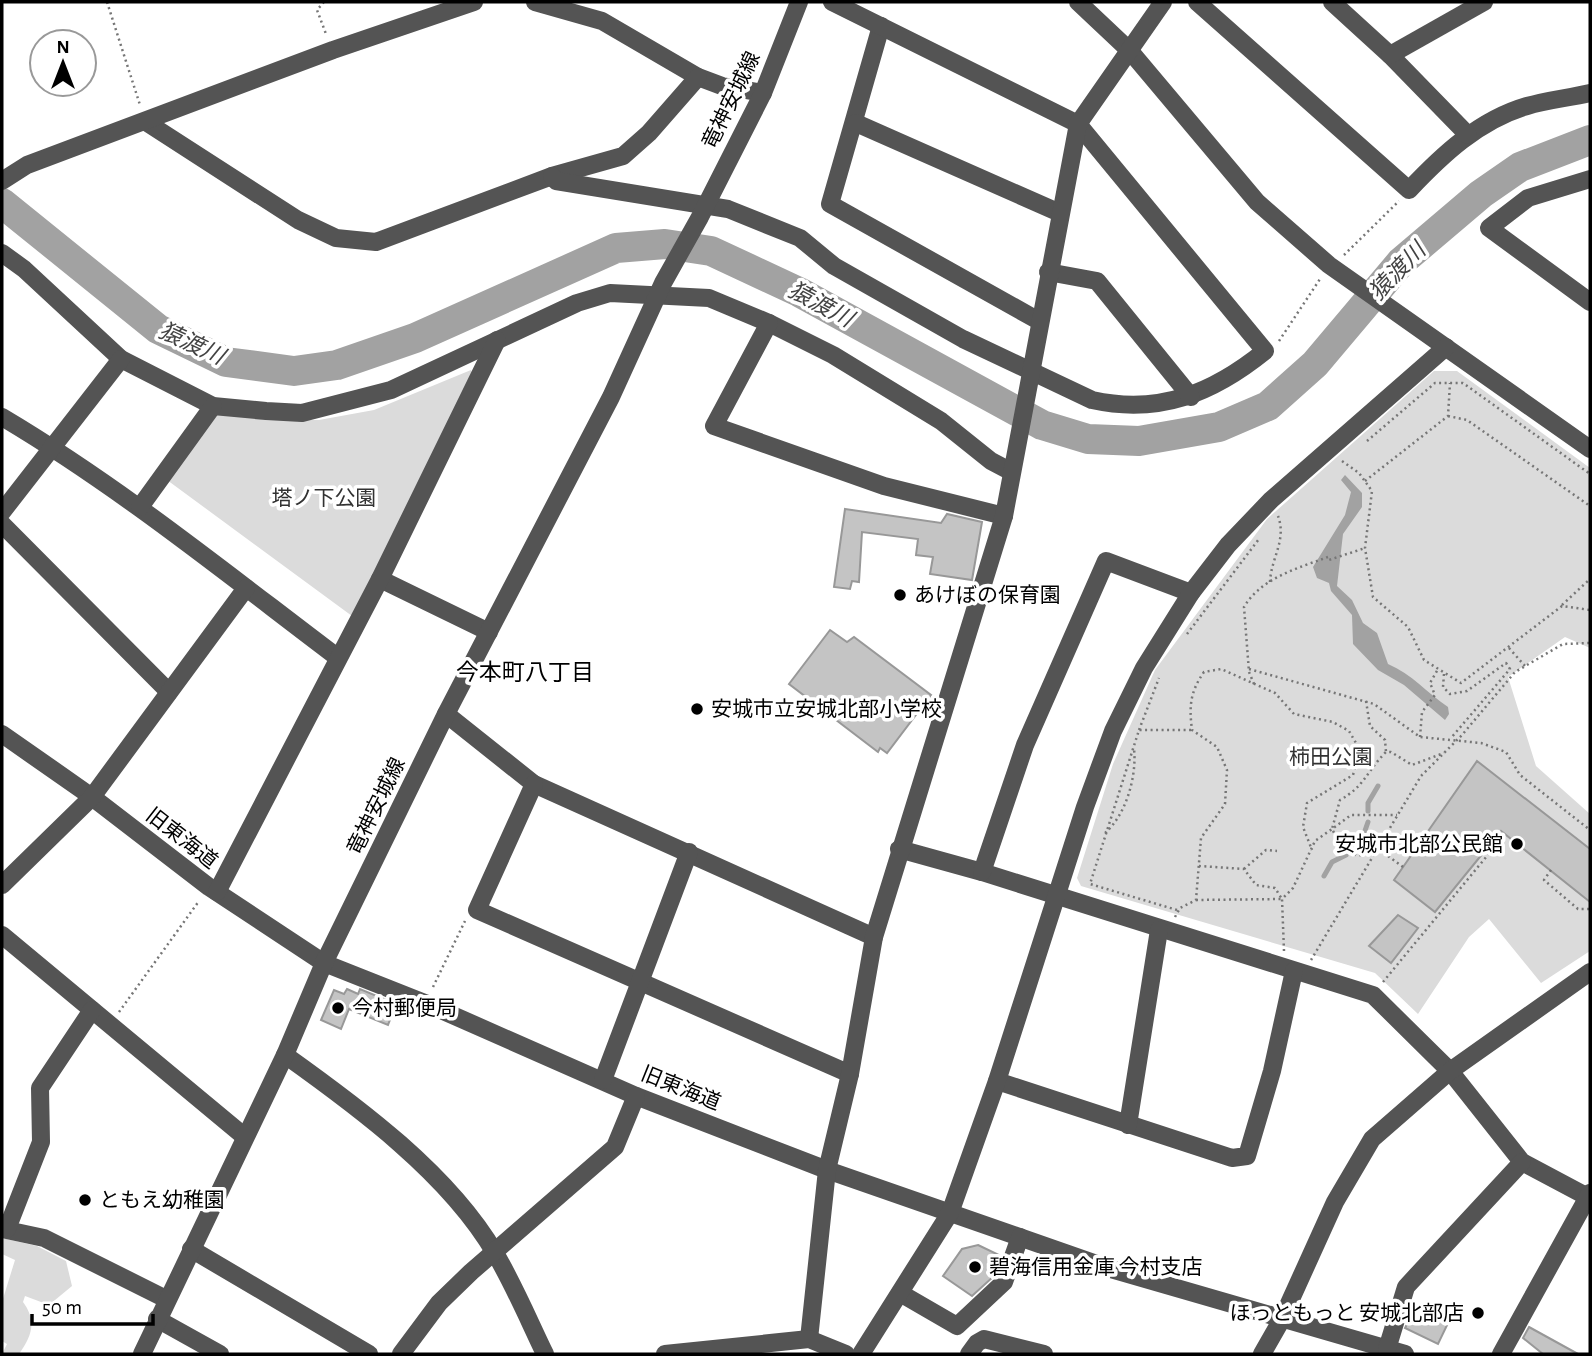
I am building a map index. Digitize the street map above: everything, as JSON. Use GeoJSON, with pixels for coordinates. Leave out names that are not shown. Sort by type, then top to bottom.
{"type":"FeatureCollection","features":[{"type":"Feature","properties":{"kind":"street"},"geometry":{"type":"LineString","coordinates":[[2,181],[27,165],[332,50],[474,2]]}},
{"type":"Feature","properties":{"kind":"street"},"geometry":{"type":"LineString","coordinates":[[535,2],[602,21],[698,77],[722,86],[763,93]]}},
{"type":"Feature","properties":{"kind":"street","name":"竜神安城線"},"geometry":{"type":"LineString","coordinates":[[142,1354],[285,1055],[324,963],[446,714],[611,397],[660,290],[763,93],[799,2]]}},
{"type":"Feature","properties":{"kind":"street"},"geometry":{"type":"LineString","coordinates":[[552,176],[556,181],[702,211],[728,209],[800,239],[834,266],[1029,376],[1092,400],[1112,404],[1158,403],[1191,397],[1242,370],[1265,351],[1078,124],[832,2]]}},
{"type":"Feature","properties":{"kind":"street"},"geometry":{"type":"LineString","coordinates":[[1078,2],[1130,51],[1257,202],[1334,269],[1590,449]]}},
{"type":"Feature","properties":{"kind":"street"},"geometry":{"type":"LineString","coordinates":[[809,1339],[827,1170],[850,1074],[874,937],[1004,516],[1078,124],[1163,2]]}},
{"type":"Feature","properties":{"kind":"street"},"geometry":{"type":"LineString","coordinates":[[1198,2],[1409,190],[1442,155],[1468,135],[1525,107],[1590,93]]}},
{"type":"Feature","properties":{"kind":"street"},"geometry":{"type":"LineString","coordinates":[[1332,2],[1390,55],[1468,135]]}},
{"type":"Feature","properties":{"kind":"street"},"geometry":{"type":"LineString","coordinates":[[1390,55],[1484,2]]}},
{"type":"Feature","properties":{"kind":"street"},"geometry":{"type":"LineString","coordinates":[[881,26],[856,123],[831,204],[1039,321]]}},
{"type":"Feature","properties":{"kind":"street"},"geometry":{"type":"LineString","coordinates":[[146,121],[298,220],[336,238],[376,242],[552,176],[623,156],[649,133],[698,77]]}},
{"type":"Feature","properties":{"kind":"street"},"geometry":{"type":"LineString","coordinates":[[856,123],[1060,213]]}},
{"type":"Feature","properties":{"kind":"street"},"geometry":{"type":"LineString","coordinates":[[1590,179],[1528,198],[1489,228],[1590,302]]}},
{"type":"Feature","properties":{"kind":"street"},"geometry":{"type":"LineString","coordinates":[[2,253],[121,359],[213,406],[302,413],[351,403],[391,390],[577,303],[610,293],[660,290],[709,298],[769,323],[833,355],[942,421],[991,461],[1012,464]]}},
{"type":"Feature","properties":{"kind":"street"},"geometry":{"type":"LineString","coordinates":[[1048,272],[1097,281],[1191,397]]}},
{"type":"Feature","properties":{"kind":"street"},"geometry":{"type":"LineString","coordinates":[[769,323],[714,426],[884,486],[1004,516]]}},
{"type":"Feature","properties":{"kind":"street"},"geometry":{"type":"LineString","coordinates":[[213,889],[380,579],[497,340]]}},
{"type":"Feature","properties":{"kind":"street"},"geometry":{"type":"LineString","coordinates":[[884,1354],[865,1349],[950,1213],[1058,898],[1085,807],[1114,731],[1144,668],[1191,593],[1228,545],[1275,507],[1446,347]]}},
{"type":"Feature","properties":{"kind":"street"},"geometry":{"type":"LineString","coordinates":[[2,512],[121,359]]}},
{"type":"Feature","properties":{"kind":"street"},"geometry":{"type":"LineString","coordinates":[[140,507],[213,406]]}},
{"type":"Feature","properties":{"kind":"street"},"geometry":{"type":"LineString","coordinates":[[2,416],[53,447],[140,507],[337,657]]}},
{"type":"Feature","properties":{"kind":"street"},"geometry":{"type":"LineString","coordinates":[[2,524],[169,692]]}},
{"type":"Feature","properties":{"kind":"street"},"geometry":{"type":"LineString","coordinates":[[982,872],[1025,745],[1106,561],[1191,593]]}},
{"type":"Feature","properties":{"kind":"street"},"geometry":{"type":"LineString","coordinates":[[380,579],[489,632]]}},
{"type":"Feature","properties":{"kind":"street"},"geometry":{"type":"LineString","coordinates":[[2,885],[92,797],[246,588]]}},
{"type":"Feature","properties":{"kind":"street"},"geometry":{"type":"LineString","coordinates":[[446,714],[534,784],[874,937]]}},
{"type":"Feature","properties":{"kind":"street","name":"旧東海道"},"geometry":{"type":"LineString","coordinates":[[2,734],[92,797],[213,889],[324,963],[425,1003],[636,1096],[827,1170],[1111,1269],[1405,1354]]}},
{"type":"Feature","properties":{"kind":"street"},"geometry":{"type":"LineString","coordinates":[[534,784],[477,910],[850,1074]]}},
{"type":"Feature","properties":{"kind":"street"},"geometry":{"type":"LineString","coordinates":[[899,849],[982,872],[1373,995],[1450,1071],[1522,1162],[1589,1195],[1501,1354]]}},
{"type":"Feature","properties":{"kind":"street"},"geometry":{"type":"LineString","coordinates":[[604,1080],[688,852]]}},
{"type":"Feature","properties":{"kind":"street"},"geometry":{"type":"LineString","coordinates":[[1128,1125],[1164,931]]}},
{"type":"Feature","properties":{"kind":"street"},"geometry":{"type":"LineString","coordinates":[[2,935],[245,1137]]}},
{"type":"Feature","properties":{"kind":"street"},"geometry":{"type":"LineString","coordinates":[[997,1081],[1232,1158],[1247,1156],[1272,1071],[1293,970]]}},
{"type":"Feature","properties":{"kind":"street"},"geometry":{"type":"LineString","coordinates":[[1262,1354],[1282,1319],[1335,1202],[1372,1139],[1450,1071],[1590,972]]}},
{"type":"Feature","properties":{"kind":"street"},"geometry":{"type":"LineString","coordinates":[[92,1010],[40,1088],[41,1142],[4,1229],[44,1238],[166,1299]]}},
{"type":"Feature","properties":{"kind":"street"},"geometry":{"type":"LineString","coordinates":[[285,1055],[373,1119],[468,1214],[495,1253],[545,1354]]}},
{"type":"Feature","properties":{"kind":"street"},"geometry":{"type":"LineString","coordinates":[[401,1354],[439,1303],[615,1147],[636,1096]]}},
{"type":"Feature","properties":{"kind":"street"},"geometry":{"type":"LineString","coordinates":[[1387,1349],[1406,1287],[1522,1162]]}},
{"type":"Feature","properties":{"kind":"street"},"geometry":{"type":"LineString","coordinates":[[900,1293],[957,1326],[1004,1282],[1020,1237]]}},
{"type":"Feature","properties":{"kind":"street"},"geometry":{"type":"LineString","coordinates":[[191,1249],[369,1354]]}},
{"type":"Feature","properties":{"kind":"street"},"geometry":{"type":"LineString","coordinates":[[157,1319],[220,1354]]}},
{"type":"Feature","properties":{"kind":"street"},"geometry":{"type":"LineString","coordinates":[[665,1354],[809,1339],[846,1354]]}},
{"type":"Feature","properties":{"kind":"street"},"geometry":{"type":"LineString","coordinates":[[970,1354],[977,1343],[984,1339],[1044,1354]]}},
{"type":"Feature","properties":{"kind":"path"},"geometry":{"type":"LineString","coordinates":[[107,2],[146,121]]}},
{"type":"Feature","properties":{"kind":"path"},"geometry":{"type":"LineString","coordinates":[[324,2],[317,10],[332,50]]}},
{"type":"Feature","properties":{"kind":"path"},"geometry":{"type":"LineString","coordinates":[[1363,444],[1435,383],[1463,383],[1590,474]]}},
{"type":"Feature","properties":{"kind":"path"},"geometry":{"type":"LineString","coordinates":[[1365,481],[1448,416],[1450,383]]}},
{"type":"Feature","properties":{"kind":"path"},"geometry":{"type":"LineString","coordinates":[[1448,416],[1467,420],[1590,506]]}},
{"type":"Feature","properties":{"kind":"path"},"geometry":{"type":"LineString","coordinates":[[1342,461],[1365,481],[1372,491],[1365,548],[1373,597],[1408,627],[1424,660],[1461,683],[1562,606],[1590,579]]}},
{"type":"Feature","properties":{"kind":"path"},"geometry":{"type":"LineString","coordinates":[[1270,525],[1275,507]]}},
{"type":"Feature","properties":{"kind":"path"},"geometry":{"type":"LineString","coordinates":[[1270,582],[1271,564],[1281,543],[1275,507]]}},
{"type":"Feature","properties":{"kind":"path"},"geometry":{"type":"LineString","coordinates":[[1182,640],[1262,535]]}},
{"type":"Feature","properties":{"kind":"path"},"geometry":{"type":"LineString","coordinates":[[1254,684],[1249,669],[1244,607],[1270,582],[1303,566],[1365,548]]}},
{"type":"Feature","properties":{"kind":"path"},"geometry":{"type":"LineString","coordinates":[[1562,606],[1590,610]]}},
{"type":"Feature","properties":{"kind":"path"},"geometry":{"type":"LineString","coordinates":[[1293,970],[1377,848],[1421,776],[1458,739],[1515,672],[1563,643],[1590,643]]}},
{"type":"Feature","properties":{"kind":"path"},"geometry":{"type":"LineString","coordinates":[[1509,648],[1525,666]]}},
{"type":"Feature","properties":{"kind":"path"},"geometry":{"type":"LineString","coordinates":[[1444,673],[1443,687],[1450,694],[1467,691],[1506,663],[1510,669],[1451,738]]}},
{"type":"Feature","properties":{"kind":"path"},"geometry":{"type":"LineString","coordinates":[[1192,730],[1191,690],[1204,672],[1221,669],[1275,693],[1294,714],[1333,722],[1349,731],[1356,743],[1357,761],[1353,775],[1307,803],[1303,827],[1312,850]]}},
{"type":"Feature","properties":{"kind":"path"},"geometry":{"type":"LineString","coordinates":[[1249,669],[1374,704],[1420,737],[1481,743],[1506,752],[1520,775],[1590,830]]}},
{"type":"Feature","properties":{"kind":"path"},"geometry":{"type":"LineString","coordinates":[[1420,737],[1425,708],[1435,695],[1430,683],[1438,669]]}},
{"type":"Feature","properties":{"kind":"path"},"geometry":{"type":"LineString","coordinates":[[1161,673],[1133,746],[1090,884],[1177,910]]}},
{"type":"Feature","properties":{"kind":"path"},"geometry":{"type":"LineString","coordinates":[[1366,702],[1370,726],[1385,740],[1386,752],[1369,770],[1360,789],[1340,800],[1332,829],[1342,848],[1358,856],[1377,848]]}},
{"type":"Feature","properties":{"kind":"path"},"geometry":{"type":"LineString","coordinates":[[1139,730],[1192,730],[1217,747],[1227,770],[1225,804],[1201,838],[1196,900]]}},
{"type":"Feature","properties":{"kind":"path"},"geometry":{"type":"LineString","coordinates":[[1105,833],[1112,827],[1127,798],[1135,763],[1133,746]]}},
{"type":"Feature","properties":{"kind":"path"},"geometry":{"type":"LineString","coordinates":[[1386,752],[1391,752],[1412,765],[1444,753]]}},
{"type":"Feature","properties":{"kind":"path"},"geometry":{"type":"LineString","coordinates":[[1164,931],[1177,910],[1196,900],[1282,899],[1293,888],[1315,841],[1351,815],[1397,815]]}},
{"type":"Feature","properties":{"kind":"path"},"geometry":{"type":"LineString","coordinates":[[1373,995],[1501,839]]}},
{"type":"Feature","properties":{"kind":"path"},"geometry":{"type":"LineString","coordinates":[[1377,848],[1403,866]]}},
{"type":"Feature","properties":{"kind":"path"},"geometry":{"type":"LineString","coordinates":[[1244,869],[1255,856],[1266,850],[1277,851]]}},
{"type":"Feature","properties":{"kind":"path"},"geometry":{"type":"LineString","coordinates":[[1199,866],[1244,869],[1256,885],[1275,888],[1282,899],[1286,944],[1293,970]]}},
{"type":"Feature","properties":{"kind":"path"},"geometry":{"type":"LineString","coordinates":[[1550,870],[1544,880],[1578,909],[1590,909]]}},
{"type":"Feature","properties":{"kind":"path"},"geometry":{"type":"LineString","coordinates":[[110,1026],[213,889]]}},
{"type":"Feature","properties":{"kind":"path"},"geometry":{"type":"LineString","coordinates":[[425,1003],[469,914],[477,910]]}},
{"type":"Feature","properties":{"kind":"green space","name":"塔ノ下公園"},"geometry":{"type":"Polygon","coordinates":[[[471,370],[473,374],[352,616],[167,480],[218,414],[229,412],[265,420],[319,420],[374,410],[471,370]]]}},
{"type":"Feature","properties":{"kind":"green space","name":"柿田公園"},"geometry":{"type":"Polygon","coordinates":[[[1434,371],[1457,371],[1590,468],[1590,648],[1565,637],[1508,677],[1536,766],[1590,814],[1590,951],[1541,983],[1489,919],[1469,937],[1418,1014],[1375,973],[1081,886],[1077,878],[1113,764],[1155,670],[1267,519],[1434,371]]]}},
{"type":"Feature","properties":{"kind":"green space"},"geometry":{"type":"Polygon","coordinates":[[[2,1238],[37,1246],[66,1261],[72,1286],[49,1305],[25,1296],[23,1302],[30,1316],[31,1328],[19,1354],[2,1354],[7,1344],[2,1341],[2,1302],[15,1260],[2,1254],[2,1238]]]}},
{"type":"Feature","properties":{"kind":"shaded area"},"geometry":{"type":"Polygon","coordinates":[[[1345,475],[1362,493],[1362,507],[1343,534],[1337,586],[1352,600],[1363,623],[1377,633],[1388,664],[1405,673],[1448,707],[1449,714],[1445,720],[1404,685],[1378,670],[1353,644],[1352,615],[1331,591],[1329,583],[1317,578],[1313,567],[1345,515],[1351,492],[1341,480],[1345,475]]]}},
{"type":"Feature","properties":{"kind":"building","name":"あけぼの保育園"},"geometry":{"type":"Polygon","coordinates":[[[845,509],[941,523],[947,514],[982,522],[972,580],[930,574],[933,557],[916,555],[918,539],[862,532],[859,582],[852,581],[850,589],[834,587],[845,509]]]}},
{"type":"Feature","properties":{"kind":"building"},"geometry":{"type":"Polygon","coordinates":[[[830,630],[847,642],[854,637],[931,695],[887,753],[880,748],[878,752],[789,684],[830,630]]]}},
{"type":"Feature","properties":{"kind":"building"},"geometry":{"type":"Polygon","coordinates":[[[1477,761],[1590,849],[1590,902],[1501,831],[1435,912],[1394,880],[1477,761]]]}},
{"type":"Feature","properties":{"kind":"building"},"geometry":{"type":"Polygon","coordinates":[[[1398,915],[1418,928],[1391,963],[1369,946],[1398,915]]]}},
{"type":"Feature","properties":{"kind":"building"},"geometry":{"type":"Polygon","coordinates":[[[347,989],[358,994],[360,989],[396,1004],[388,1025],[349,1009],[341,1029],[321,1020],[334,990],[344,994],[347,989]]]}},
{"type":"Feature","properties":{"kind":"building","name":"碧海信用金庫 今村支店"},"geometry":{"type":"Polygon","coordinates":[[[978,1245],[1001,1256],[994,1276],[972,1296],[943,1276],[962,1249],[978,1245]]]}},
{"type":"Feature","properties":{"kind":"building"},"geometry":{"type":"Polygon","coordinates":[[[1415,1308],[1449,1321],[1438,1344],[1405,1328],[1415,1308]]]}},
{"type":"Feature","properties":{"kind":"building"},"geometry":{"type":"Polygon","coordinates":[[[1529,1327],[1578,1354],[1543,1354],[1523,1338],[1529,1327]]]}},
{"type":"Feature","properties":{"kind":"waterway","name":"猿渡川"},"geometry":{"type":"LineString","coordinates":[[2,203],[158,329],[226,362],[294,371],[337,365],[415,338],[616,248],[665,244],[711,251],[799,292],[1042,425],[1088,439],[1139,441],[1219,427],[1268,406],[1315,364],[1401,262],[1481,194],[1520,167],[1590,140]]}},
{"type":"Feature","properties":{"kind":"waterway"},"geometry":{"type":"LineString","coordinates":[[1368,811],[1368,803],[1378,786]]}},
{"type":"Feature","properties":{"kind":"waterway"},"geometry":{"type":"LineString","coordinates":[[1351,852],[1359,848],[1368,822]]}},
{"type":"Feature","properties":{"kind":"waterway"},"geometry":{"type":"LineString","coordinates":[[1324,876],[1332,862],[1346,855]]}},
{"type":"Feature","properties":{"kind":"place","name":"あけぼの保育園"},"geometry":{"type":"Point","coordinates":[900,595]}},
{"type":"Feature","properties":{"kind":"place","name":"安城市立安城北部小学校"},"geometry":{"type":"Point","coordinates":[697,709]}},
{"type":"Feature","properties":{"kind":"place","name":"安城市北部公民館"},"geometry":{"type":"Point","coordinates":[1517,844]}},
{"type":"Feature","properties":{"kind":"place","name":"今村郵便局"},"geometry":{"type":"Point","coordinates":[338,1008]}},
{"type":"Feature","properties":{"kind":"place","name":"ともえ幼稚園"},"geometry":{"type":"Point","coordinates":[85,1200]}},
{"type":"Feature","properties":{"kind":"place","name":"碧海信用金庫 今村支店"},"geometry":{"type":"Point","coordinates":[975,1267]}},
{"type":"Feature","properties":{"kind":"place","name":"ほっともっと 安城北部店"},"geometry":{"type":"Point","coordinates":[1478,1313]}},
{"type":"Feature","properties":{"kind":"district","name":"今本町八丁目"},"geometry":{"type":"Point","coordinates":[525,672]}}]}
